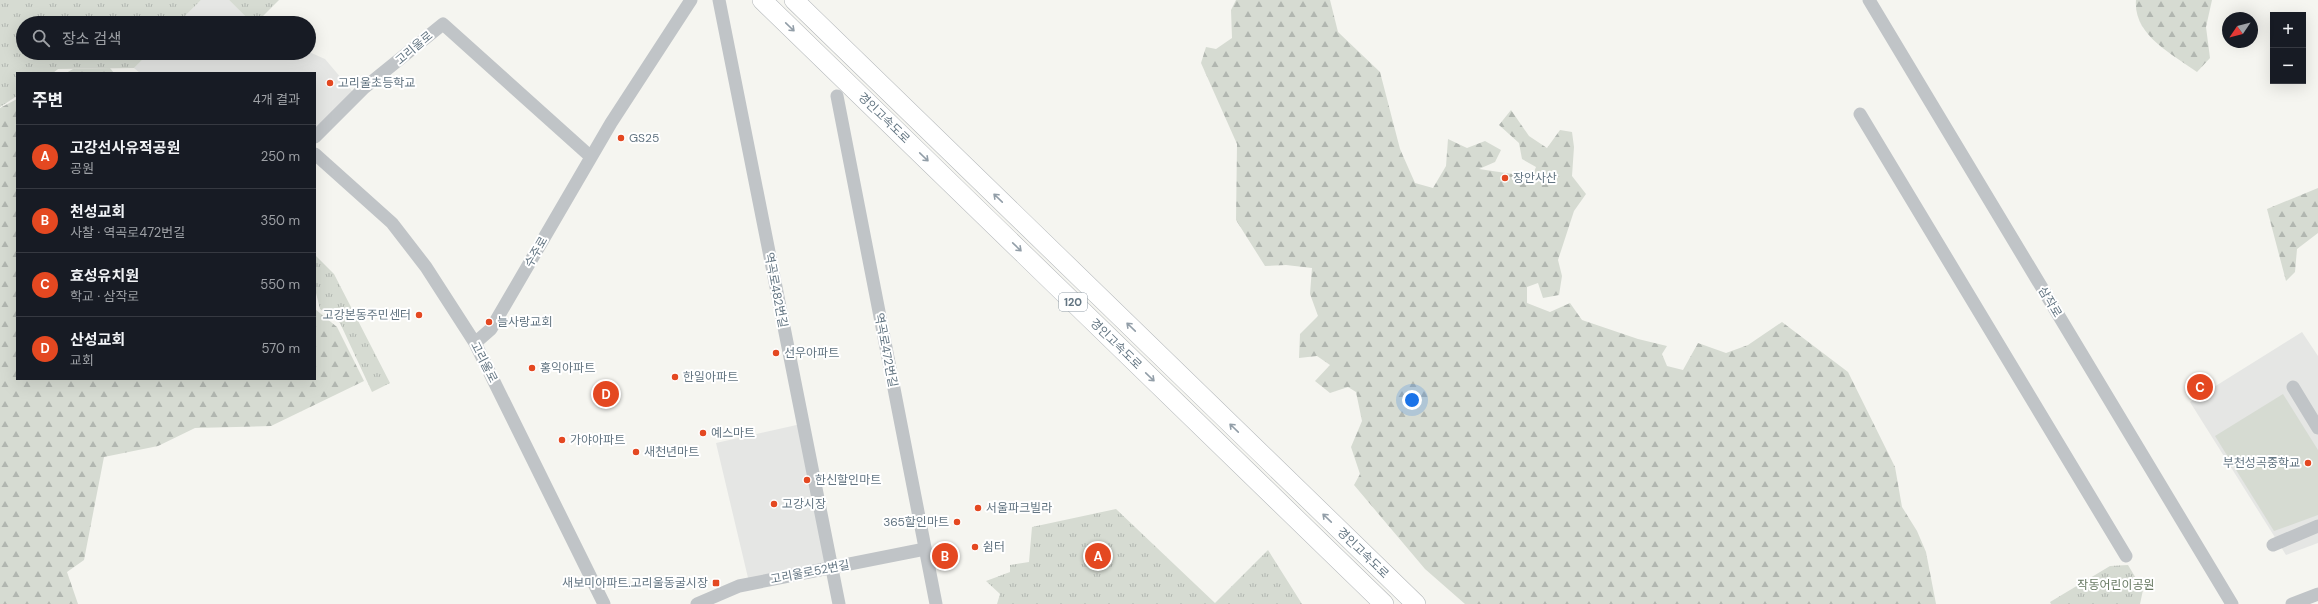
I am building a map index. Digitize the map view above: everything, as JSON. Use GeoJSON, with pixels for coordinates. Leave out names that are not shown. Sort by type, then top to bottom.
{"type":"FeatureCollection","features":[{"type":"Feature","properties":{"kind":"highway","name":"경인고속도로"},"geometry":{"type":"LineString","coordinates":[[762,0],[1384,604]]}},
{"type":"Feature","properties":{"kind":"highway","name":"경인고속도로"},"geometry":{"type":"LineString","coordinates":[[794,0],[1416,604]]}},
{"type":"Feature","properties":{"kind":"street","name":"수주로"},"geometry":{"type":"LineString","coordinates":[[475,342],[491,329],[591,157],[691,0]]}},
{"type":"Feature","properties":{"kind":"street","name":"역곡로482번길"},"geometry":{"type":"LineString","coordinates":[[720,0],[839,604]]}},
{"type":"Feature","properties":{"kind":"street","name":"삼작로"},"geometry":{"type":"LineString","coordinates":[[1869,0],[2232,604]]}},
{"type":"Feature","properties":{"kind":"street","name":"고리울로"},"geometry":{"type":"LineString","coordinates":[[316,136],[364,88],[443,24],[591,157]]}},
{"type":"Feature","properties":{"kind":"street","name":"역곡로472번길"},"geometry":{"type":"LineString","coordinates":[[837,96],[936,604]]}},
{"type":"Feature","properties":{"kind":"street"},"geometry":{"type":"LineString","coordinates":[[1860,114],[2126,556]]}},
{"type":"Feature","properties":{"kind":"street","name":"고리울로"},"geometry":{"type":"LineString","coordinates":[[316,155],[392,223],[426,267],[475,342],[604,604]]}},
{"type":"Feature","properties":{"kind":"street"},"geometry":{"type":"LineString","coordinates":[[2293,387],[2318,428]]}},
{"type":"Feature","properties":{"kind":"street"},"geometry":{"type":"LineString","coordinates":[[2273,545],[2318,526]]}},
{"type":"Feature","properties":{"kind":"street","name":"고리울로52번길"},"geometry":{"type":"LineString","coordinates":[[697,604],[739,586],[925,549]]}},
{"type":"Feature","properties":{"kind":"street"},"geometry":{"type":"LineString","coordinates":[[2292,604],[2318,594]]}},
{"type":"Feature","properties":{"kind":"shaded area"},"geometry":{"type":"Polygon","coordinates":[[[201,0],[229,0],[245,16],[185,16],[201,0]]]}},
{"type":"Feature","properties":{"kind":"shaded area","name":"고리울초등학교"},"geometry":{"type":"Polygon","coordinates":[[[316,55],[325,59],[353,92],[316,128],[316,72],[139,72],[134,68],[142,60],[316,60],[316,55]]]}},
{"type":"Feature","properties":{"kind":"shaded area"},"geometry":{"type":"Polygon","coordinates":[[[2302,332],[2318,356],[2318,543],[2286,555],[2190,402],[2302,332]]]}},
{"type":"Feature","properties":{"kind":"shaded area","name":"고강시장"},"geometry":{"type":"Polygon","coordinates":[[[801,424],[829,566],[749,582],[716,443],[801,424]]]}},
{"type":"Feature","properties":{"kind":"green space"},"geometry":{"type":"Polygon","coordinates":[[[0,0],[201,0],[185,16],[16,16],[16,60],[142,60],[134,68],[58,69],[54,72],[16,72],[16,97],[0,107],[0,0]]]}},
{"type":"Feature","properties":{"kind":"green space"},"geometry":{"type":"Polygon","coordinates":[[[229,0],[279,0],[263,16],[245,16],[229,0]]]}},
{"type":"Feature","properties":{"kind":"green space"},"geometry":{"type":"Polygon","coordinates":[[[1236,0],[1330,0],[1338,32],[1380,72],[1400,149],[1415,183],[1433,188],[1446,166],[1448,139],[1467,148],[1485,141],[1501,150],[1495,162],[1479,169],[1532,177],[1536,167],[1522,159],[1519,143],[1499,125],[1511,110],[1529,136],[1547,148],[1560,130],[1572,132],[1574,147],[1572,176],[1586,194],[1574,211],[1558,260],[1562,276],[1559,295],[1543,298],[1538,283],[1527,287],[1527,303],[1550,312],[1570,303],[1582,320],[1638,339],[1667,346],[1662,354],[1667,366],[1683,370],[1698,343],[1726,353],[1748,345],[1782,322],[1848,372],[1895,467],[1902,507],[1917,531],[1926,552],[1936,604],[1465,604],[1425,569],[1354,485],[1360,474],[1351,447],[1362,421],[1356,392],[1348,387],[1330,393],[1315,381],[1330,365],[1317,356],[1299,358],[1300,334],[1318,316],[1310,294],[1312,268],[1286,265],[1265,266],[1236,220],[1237,144],[1201,63],[1206,47],[1216,49],[1232,38],[1231,10],[1236,0]]]}},
{"type":"Feature","properties":{"kind":"green space"},"geometry":{"type":"Polygon","coordinates":[[[2136,0],[2212,0],[2206,27],[2210,58],[2197,72],[2166,51],[2147,33],[2137,12],[2136,0]]]}},
{"type":"Feature","properties":{"kind":"green space"},"geometry":{"type":"Polygon","coordinates":[[[110,68],[113,72],[68,72],[73,69],[110,68]]]}},
{"type":"Feature","properties":{"kind":"green space"},"geometry":{"type":"Polygon","coordinates":[[[16,100],[16,380],[316,380],[316,310],[337,327],[364,381],[271,426],[195,428],[158,446],[104,457],[84,560],[67,572],[78,604],[0,604],[0,108],[16,100]]]}},
{"type":"Feature","properties":{"kind":"green space"},"geometry":{"type":"Polygon","coordinates":[[[2318,188],[2318,233],[2297,249],[2295,272],[2286,281],[2267,209],[2318,188]]]}},
{"type":"Feature","properties":{"kind":"green space"},"geometry":{"type":"Polygon","coordinates":[[[316,256],[334,274],[390,383],[372,392],[340,323],[320,309],[316,293],[316,256]]]}},
{"type":"Feature","properties":{"kind":"green space"},"geometry":{"type":"Polygon","coordinates":[[[2283,394],[2318,450],[2318,515],[2274,531],[2215,436],[2283,394]]]}},
{"type":"Feature","properties":{"kind":"green space"},"geometry":{"type":"Polygon","coordinates":[[[1116,509],[1215,603],[1268,550],[1302,604],[997,604],[1000,594],[986,581],[1010,572],[1010,565],[1029,562],[1032,527],[1116,509]]]}},
{"type":"Feature","properties":{"kind":"green space","name":"작동어린이공원"},"geometry":{"type":"Polygon","coordinates":[[[2128,565],[2143,590],[2140,604],[2051,604],[2050,602],[2110,566],[2128,565]]]}},
{"type":"Feature","properties":{"kind":"place","name":"고리울초등학교"},"geometry":{"type":"Point","coordinates":[330,83]}},
{"type":"Feature","properties":{"kind":"place","name":"GS25"},"geometry":{"type":"Point","coordinates":[621,138]}},
{"type":"Feature","properties":{"kind":"place","name":"장안사산"},"geometry":{"type":"Point","coordinates":[1505,178]}},
{"type":"Feature","properties":{"kind":"place","name":"고강본동주민센터"},"geometry":{"type":"Point","coordinates":[419,315]}},
{"type":"Feature","properties":{"kind":"place","name":"늘사랑교회"},"geometry":{"type":"Point","coordinates":[489,322]}},
{"type":"Feature","properties":{"kind":"place","name":"선우아파트"},"geometry":{"type":"Point","coordinates":[776,353]}},
{"type":"Feature","properties":{"kind":"place","name":"홍익아파트"},"geometry":{"type":"Point","coordinates":[532,368]}},
{"type":"Feature","properties":{"kind":"place","name":"한일아파트"},"geometry":{"type":"Point","coordinates":[675,377]}},
{"type":"Feature","properties":{"kind":"place","name":"효성유치원"},"geometry":{"type":"Point","coordinates":[2200,387]}},
{"type":"Feature","properties":{"kind":"place","name":"산성교회"},"geometry":{"type":"Point","coordinates":[606,394]}},
{"type":"Feature","properties":{"kind":"place","name":"예스마트"},"geometry":{"type":"Point","coordinates":[703,433]}},
{"type":"Feature","properties":{"kind":"place","name":"가야아파트"},"geometry":{"type":"Point","coordinates":[562,440]}},
{"type":"Feature","properties":{"kind":"place","name":"새천년마트"},"geometry":{"type":"Point","coordinates":[636,452]}},
{"type":"Feature","properties":{"kind":"place","name":"부천성곡중학교"},"geometry":{"type":"Point","coordinates":[2308,463]}},
{"type":"Feature","properties":{"kind":"place","name":"한신할인마트"},"geometry":{"type":"Point","coordinates":[807,480]}},
{"type":"Feature","properties":{"kind":"place","name":"고강시장"},"geometry":{"type":"Point","coordinates":[774,504]}},
{"type":"Feature","properties":{"kind":"place","name":"서울파크빌라"},"geometry":{"type":"Point","coordinates":[978,508]}},
{"type":"Feature","properties":{"kind":"place","name":"365할인마트"},"geometry":{"type":"Point","coordinates":[957,522]}},
{"type":"Feature","properties":{"kind":"place","name":"쉼터"},"geometry":{"type":"Point","coordinates":[975,547]}},
{"type":"Feature","properties":{"kind":"place","name":"천성교회"},"geometry":{"type":"Point","coordinates":[945,556]}},
{"type":"Feature","properties":{"kind":"place","name":"고강선사유적공원"},"geometry":{"type":"Point","coordinates":[1098,556]}},
{"type":"Feature","properties":{"kind":"place","name":"새보미아파트.고리울동굴시장"},"geometry":{"type":"Point","coordinates":[716,583]}}]}
